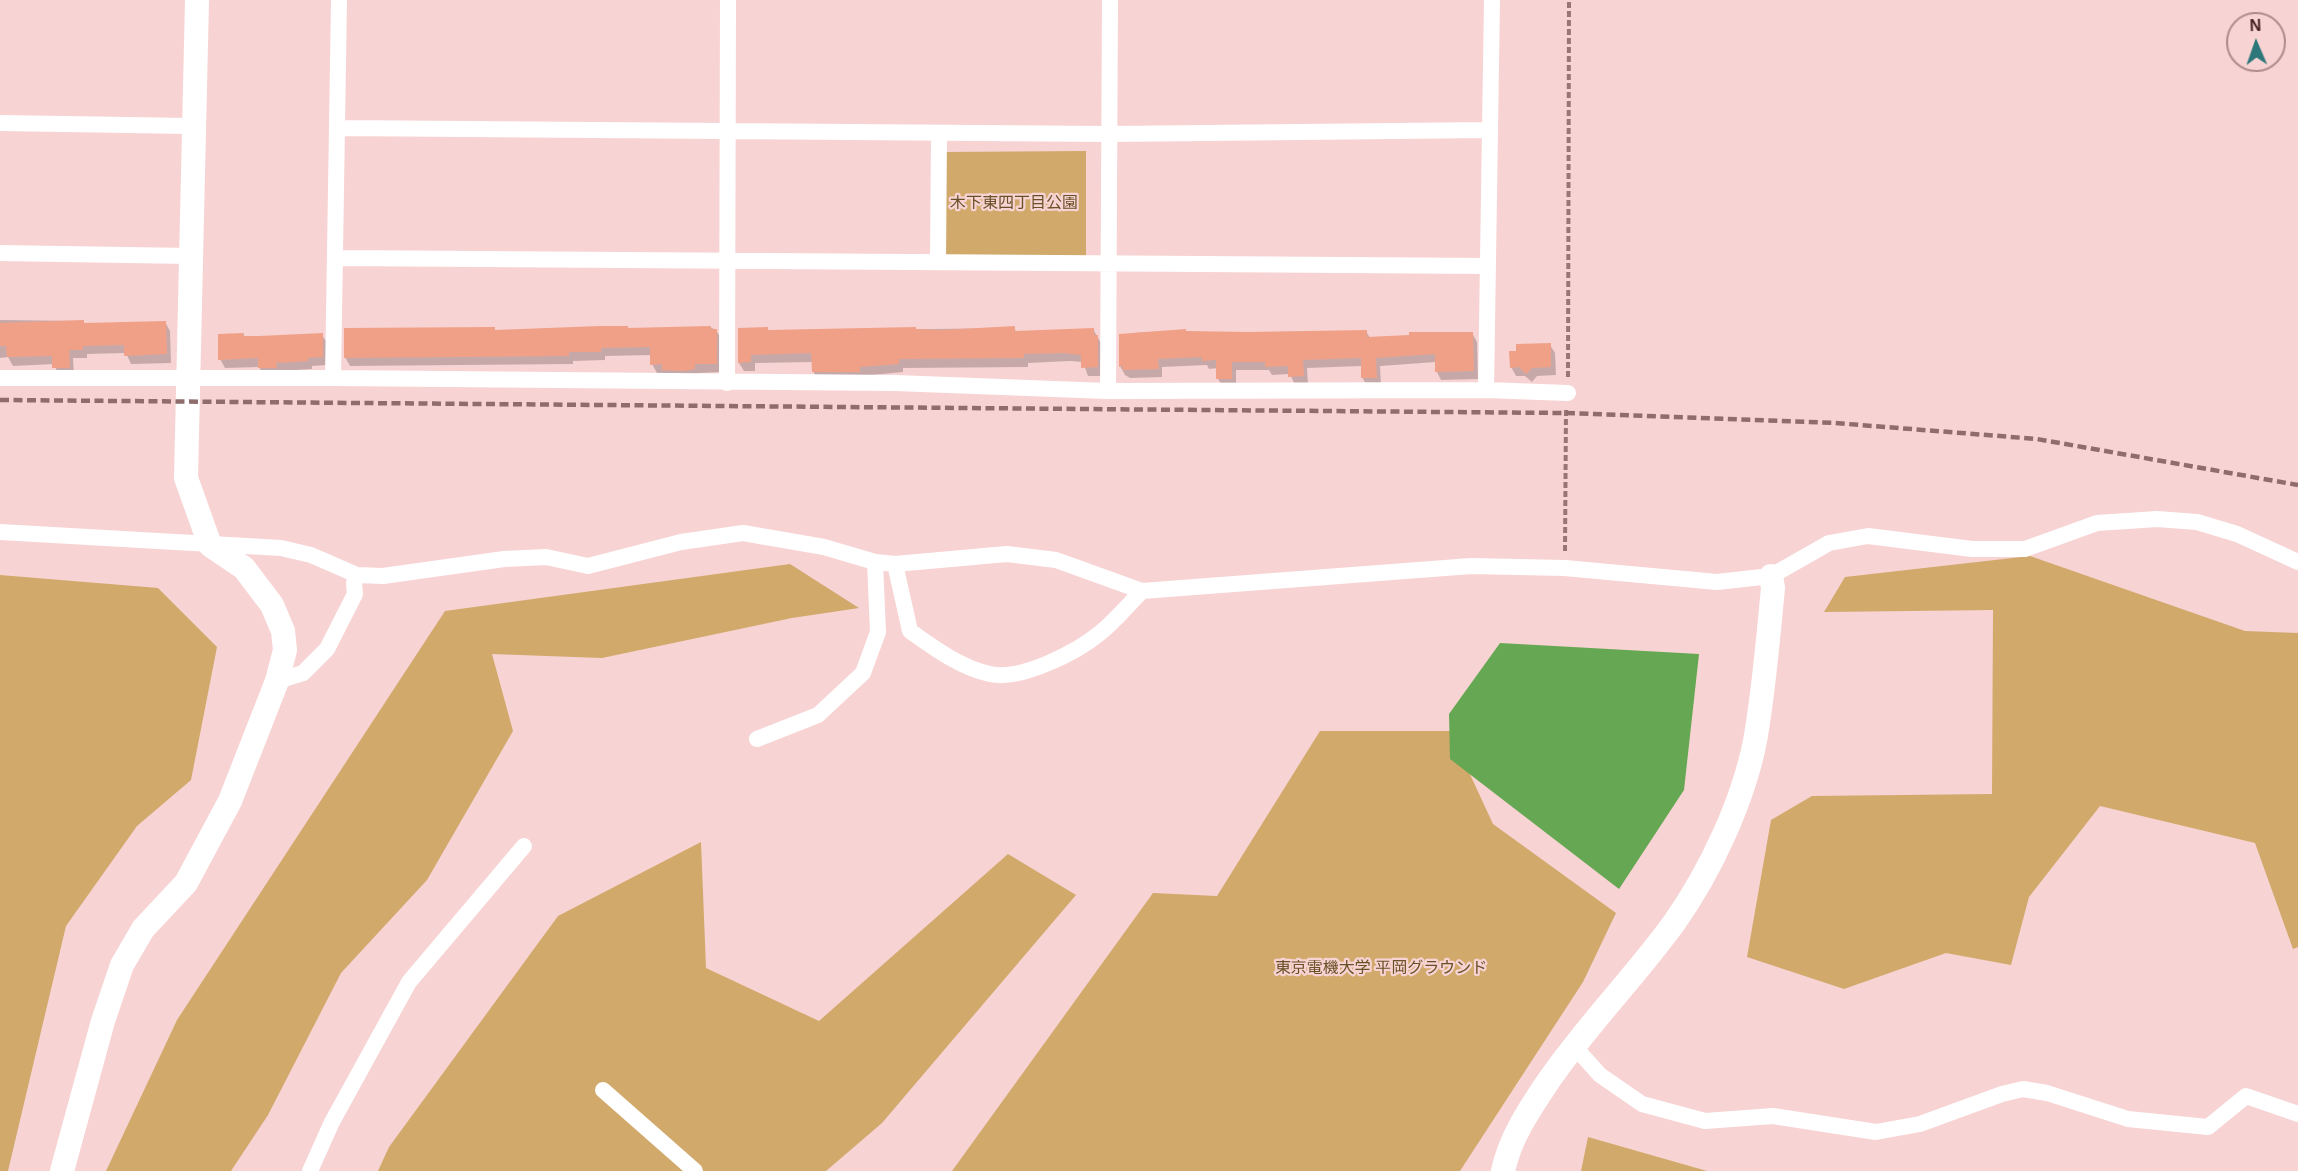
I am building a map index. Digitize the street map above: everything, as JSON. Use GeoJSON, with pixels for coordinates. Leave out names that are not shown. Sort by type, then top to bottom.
{"type":"FeatureCollection","features":[{"type":"Feature","properties":{"kind":"street"},"geometry":{"type":"LineString","coordinates":[[62,1171],[103,1021],[122,965],[143,929],[186,883],[230,801],[277,681],[285,650],[284,631],[272,604],[244,568],[210,545],[186,478],[189,256],[197,0]]}},
{"type":"Feature","properties":{"kind":"street"},"geometry":{"type":"LineString","coordinates":[[333,378],[339,0]]}},
{"type":"Feature","properties":{"kind":"street"},"geometry":{"type":"LineString","coordinates":[[727,383],[728,0]]}},
{"type":"Feature","properties":{"kind":"street"},"geometry":{"type":"LineString","coordinates":[[1108,391],[1110,0]]}},
{"type":"Feature","properties":{"kind":"street"},"geometry":{"type":"LineString","coordinates":[[1486,390],[1492,0]]}},
{"type":"Feature","properties":{"kind":"street"},"geometry":{"type":"LineString","coordinates":[[0,123],[192,126]]}},
{"type":"Feature","properties":{"kind":"street"},"geometry":{"type":"LineString","coordinates":[[337,128],[939,134],[1490,130]]}},
{"type":"Feature","properties":{"kind":"street"},"geometry":{"type":"LineString","coordinates":[[938,262],[939,134]]}},
{"type":"Feature","properties":{"kind":"street"},"geometry":{"type":"LineString","coordinates":[[0,253],[189,256]]}},
{"type":"Feature","properties":{"kind":"street"},"geometry":{"type":"LineString","coordinates":[[335,258],[1488,266]]}},
{"type":"Feature","properties":{"kind":"street"},"geometry":{"type":"LineString","coordinates":[[0,378],[188,380],[333,378],[895,384],[1108,391],[1486,390],[1568,393]]}},
{"type":"Feature","properties":{"kind":"street"},"geometry":{"type":"LineString","coordinates":[[0,532],[104,536],[210,545],[281,548],[311,555],[357,575],[383,576],[504,559],[546,558],[588,566],[681,542],[743,533],[824,547],[875,562],[895,564],[1007,554],[1056,560],[1142,591],[1471,566],[1565,568],[1717,582],[1771,576],[1829,543],[1868,536],[1972,549],[2025,549],[2097,523],[2157,519],[2197,522],[2217,528],[2298,562]]}},
{"type":"Feature","properties":{"kind":"street"},"geometry":{"type":"LineString","coordinates":[[757,739],[818,715],[863,673],[878,632],[875,562]]}},
{"type":"Feature","properties":{"kind":"street"},"geometry":{"type":"LineString","coordinates":[[895,564],[910,631],[945,656],[992,675],[1025,673],[1062,656],[1099,634],[1142,591]]}},
{"type":"Feature","properties":{"kind":"street"},"geometry":{"type":"LineString","coordinates":[[277,681],[303,673],[327,649],[355,594],[354,583],[357,575]]}},
{"type":"Feature","properties":{"kind":"street"},"geometry":{"type":"LineString","coordinates":[[1503,1171],[1526,1115],[1574,1045],[1674,922],[1711,860],[1733,812],[1754,744],[1766,668],[1773,588],[1771,576]]}},
{"type":"Feature","properties":{"kind":"street"},"geometry":{"type":"LineString","coordinates":[[310,1171],[332,1122],[409,982],[524,846]]}},
{"type":"Feature","properties":{"kind":"street"},"geometry":{"type":"LineString","coordinates":[[1574,1045],[1600,1075],[1642,1104],[1705,1121],[1773,1116],[1876,1132],[1920,1125],[2002,1094],[2023,1089],[2047,1093],[2128,1119],[2208,1127],[2246,1096],[2298,1114]]}},
{"type":"Feature","properties":{"kind":"street"},"geometry":{"type":"LineString","coordinates":[[603,1090],[695,1171]]}},
{"type":"Feature","properties":{"kind":"path"},"geometry":{"type":"LineString","coordinates":[[1565,568],[1569,0]]}},
{"type":"Feature","properties":{"kind":"green space","name":"木下東四丁目公園"},"geometry":{"type":"Polygon","coordinates":[[[1086,151],[1086,256],[942,255],[945,152],[1086,151]]]}},
{"type":"Feature","properties":{"kind":"green space"},"geometry":{"type":"Polygon","coordinates":[[[2030,556],[2245,631],[2298,633],[2298,947],[2293,949],[2255,843],[2100,806],[2029,897],[2011,965],[1946,953],[1844,989],[1747,957],[1771,820],[1812,796],[1992,794],[1993,610],[1824,612],[1845,577],[2030,556]]]}},
{"type":"Feature","properties":{"kind":"green space"},"geometry":{"type":"Polygon","coordinates":[[[790,564],[859,608],[792,618],[602,658],[492,654],[513,731],[427,880],[341,973],[268,1115],[231,1171],[106,1171],[177,1020],[445,611],[790,564]]]}},
{"type":"Feature","properties":{"kind":"green space"},"geometry":{"type":"Polygon","coordinates":[[[0,575],[158,588],[217,647],[191,780],[137,826],[66,926],[8,1171],[0,1171],[0,575]]]}},
{"type":"Feature","properties":{"kind":"green space","name":"東京電機大学 平岡グラウンド"},"geometry":{"type":"Polygon","coordinates":[[[1320,731],[1450,731],[1493,824],[1616,913],[1583,982],[1460,1171],[952,1171],[1153,893],[1217,896],[1320,731]]]}},
{"type":"Feature","properties":{"kind":"green space"},"geometry":{"type":"Polygon","coordinates":[[[701,842],[706,968],[819,1021],[1008,854],[1076,895],[882,1123],[826,1171],[378,1171],[389,1147],[558,916],[701,842]]]}},
{"type":"Feature","properties":{"kind":"green space"},"geometry":{"type":"Polygon","coordinates":[[[1588,1137],[1707,1171],[1581,1171],[1588,1137]]]}},
{"type":"Feature","properties":{"kind":"shaded area"},"geometry":{"type":"Polygon","coordinates":[[[1500,643],[1699,654],[1684,790],[1619,889],[1450,759],[1449,714],[1500,643]]]}},
{"type":"Feature","properties":{"kind":"building"},"geometry":{"type":"Polygon","coordinates":[[[84,320],[84,323],[166,321],[167,354],[124,356],[124,345],[83,346],[83,350],[69,350],[70,368],[52,368],[52,356],[7,357],[6,346],[0,346],[0,323],[84,320]]]}},
{"type":"Feature","properties":{"kind":"building"},"geometry":{"type":"Polygon","coordinates":[[[628,326],[628,328],[711,326],[711,329],[717,329],[717,364],[695,364],[695,369],[684,371],[662,370],[662,364],[650,365],[650,347],[601,348],[601,352],[569,352],[569,356],[344,358],[344,328],[495,327],[495,330],[628,326]]]}},
{"type":"Feature","properties":{"kind":"building"},"geometry":{"type":"Polygon","coordinates":[[[1015,326],[1015,331],[1094,328],[1094,335],[1098,335],[1098,367],[1081,368],[1081,355],[1064,353],[1024,354],[1024,358],[899,359],[899,364],[860,367],[860,372],[812,372],[811,353],[751,355],[751,362],[738,363],[738,328],[768,327],[768,330],[916,327],[916,329],[942,330],[1015,326]]]}},
{"type":"Feature","properties":{"kind":"building"},"geometry":{"type":"Polygon","coordinates":[[[1186,329],[1186,331],[1248,332],[1367,330],[1367,337],[1409,335],[1409,332],[1473,332],[1474,371],[1435,372],[1435,354],[1376,358],[1377,378],[1361,378],[1361,358],[1303,360],[1304,376],[1288,377],[1288,366],[1265,367],[1265,362],[1232,362],[1232,379],[1216,379],[1216,360],[1202,361],[1202,357],[1158,359],[1159,369],[1123,370],[1123,366],[1119,367],[1119,334],[1186,329]]]}},
{"type":"Feature","properties":{"kind":"building"},"geometry":{"type":"Polygon","coordinates":[[[244,333],[243,336],[323,333],[323,357],[308,358],[308,361],[276,363],[277,368],[258,368],[258,358],[218,360],[218,334],[244,333]]]}},
{"type":"Feature","properties":{"kind":"building"},"geometry":{"type":"Polygon","coordinates":[[[1551,343],[1551,367],[1532,368],[1526,374],[1519,367],[1510,368],[1509,351],[1516,351],[1516,344],[1551,343]]]}},
{"type":"Feature","properties":{"kind":"railway"},"geometry":{"type":"LineString","coordinates":[[0,400],[1566,413],[1835,423],[2037,439],[2298,485]]}}]}
